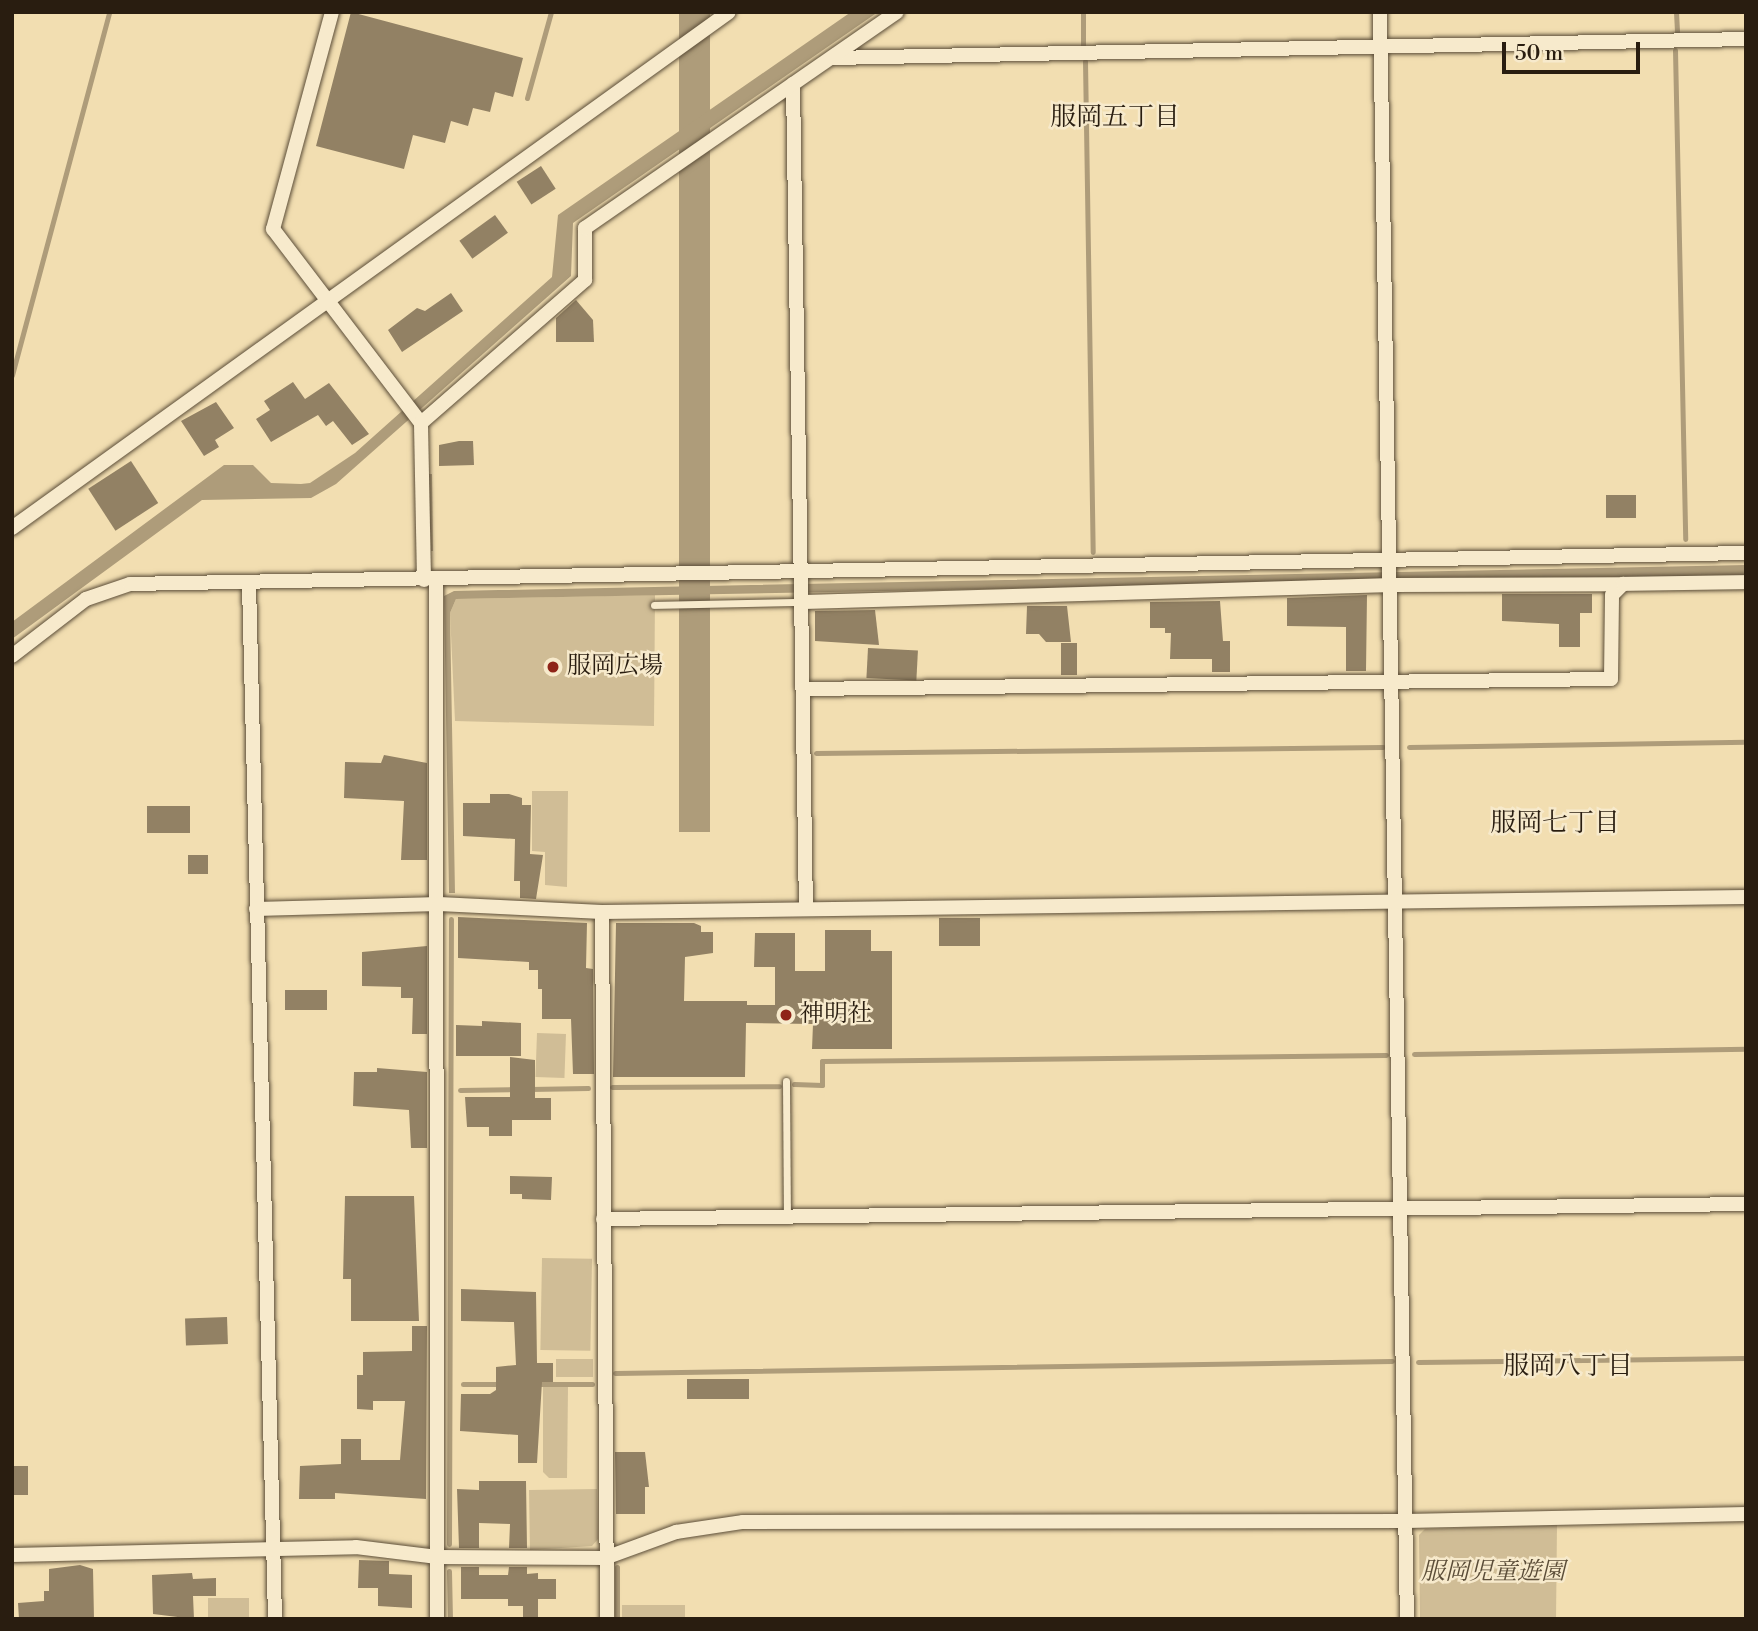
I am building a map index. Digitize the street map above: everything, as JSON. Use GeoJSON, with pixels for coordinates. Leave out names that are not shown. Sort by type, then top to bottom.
{"type":"FeatureCollection","features":[{"type":"Feature","properties":{"kind":"street"},"geometry":{"type":"LineString","coordinates":[[332,12],[273,229],[322,299],[403,405],[419,421],[430,579],[439,904],[437,1619]]}},
{"type":"Feature","properties":{"kind":"street"},"geometry":{"type":"LineString","coordinates":[[12,528],[322,299],[729,12]]}},
{"type":"Feature","properties":{"kind":"street"},"geometry":{"type":"LineString","coordinates":[[419,421],[585,280],[585,228],[897,12]]}},
{"type":"Feature","properties":{"kind":"street"},"geometry":{"type":"LineString","coordinates":[[1380,12],[1393,584],[1407,1619]]}},
{"type":"Feature","properties":{"kind":"street"},"geometry":{"type":"LineString","coordinates":[[832,58],[1746,39]]}},
{"type":"Feature","properties":{"kind":"street"},"geometry":{"type":"LineString","coordinates":[[793,84],[804,572],[806,907]]}},
{"type":"Feature","properties":{"kind":"street"},"geometry":{"type":"LineString","coordinates":[[12,656],[105,590],[130,584],[249,584],[1746,553]]}},
{"type":"Feature","properties":{"kind":"street"},"geometry":{"type":"LineString","coordinates":[[804,602],[1393,584],[1746,582]]}},
{"type":"Feature","properties":{"kind":"street"},"geometry":{"type":"LineString","coordinates":[[249,584],[275,1619]]}},
{"type":"Feature","properties":{"kind":"street"},"geometry":{"type":"LineString","coordinates":[[804,689],[1611,679],[1612,595],[1623,584]]}},
{"type":"Feature","properties":{"kind":"street"},"geometry":{"type":"LineString","coordinates":[[256,909],[439,904],[602,912],[806,907],[1746,897]]}},
{"type":"Feature","properties":{"kind":"street"},"geometry":{"type":"LineString","coordinates":[[602,912],[607,1619]]}},
{"type":"Feature","properties":{"kind":"street"},"geometry":{"type":"LineString","coordinates":[[603,1219],[1746,1204]]}},
{"type":"Feature","properties":{"kind":"street"},"geometry":{"type":"LineString","coordinates":[[12,1555],[273,1547],[356,1548],[437,1557],[605,1558],[676,1532],[743,1522],[1406,1521],[1746,1514]]}},
{"type":"Feature","properties":{"kind":"lane"},"geometry":{"type":"LineString","coordinates":[[654,605],[804,602]]}},
{"type":"Feature","properties":{"kind":"lane"},"geometry":{"type":"LineString","coordinates":[[786,1081],[787,1216]]}},
{"type":"Feature","properties":{"kind":"green space","name":"服岡広場"},"geometry":{"type":"Polygon","coordinates":[[[655,595],[654,726],[455,721],[450,613],[456,599],[655,595]]]}},
{"type":"Feature","properties":{"kind":"green space"},"geometry":{"type":"Polygon","coordinates":[[[532,791],[568,791],[567,887],[545,885],[545,852],[532,851],[532,791]]]}},
{"type":"Feature","properties":{"kind":"green space"},"geometry":{"type":"Polygon","coordinates":[[[537,1033],[566,1034],[564,1078],[535,1077],[537,1033]]]}},
{"type":"Feature","properties":{"kind":"green space"},"geometry":{"type":"Polygon","coordinates":[[[542,1258],[592,1259],[590,1351],[540,1350],[542,1258]]]}},
{"type":"Feature","properties":{"kind":"green space"},"geometry":{"type":"Polygon","coordinates":[[[556,1359],[593,1359],[593,1377],[556,1377],[556,1359]]]}},
{"type":"Feature","properties":{"kind":"green space"},"geometry":{"type":"Polygon","coordinates":[[[543,1387],[568,1387],[567,1478],[549,1478],[543,1472],[543,1387]]]}},
{"type":"Feature","properties":{"kind":"green space"},"geometry":{"type":"Polygon","coordinates":[[[597,1489],[598,1539],[592,1546],[530,1550],[529,1490],[597,1489]]]}},
{"type":"Feature","properties":{"kind":"green space","name":"服岡児童遊園"},"geometry":{"type":"Polygon","coordinates":[[[1557,1525],[1556,1619],[1420,1619],[1419,1535],[1425,1529],[1557,1525]]]}},
{"type":"Feature","properties":{"kind":"green space"},"geometry":{"type":"Polygon","coordinates":[[[208,1598],[249,1598],[249,1619],[208,1619],[208,1598]]]}},
{"type":"Feature","properties":{"kind":"green space"},"geometry":{"type":"Polygon","coordinates":[[[622,1605],[685,1605],[685,1619],[622,1619],[622,1605]]]}},
{"type":"Feature","properties":{"kind":"shaded area"},"geometry":{"type":"Polygon","coordinates":[[[679,12],[710,12],[710,832],[679,832],[679,12]]]}},
{"type":"Feature","properties":{"kind":"shaded area"},"geometry":{"type":"Polygon","coordinates":[[[851,12],[878,12],[573,223],[571,276],[336,484],[311,498],[202,500],[12,639],[12,622],[224,465],[253,465],[271,483],[301,484],[310,483],[355,453],[552,277],[558,215],[851,12]]]}},
{"type":"Feature","properties":{"kind":"shaded area"},"geometry":{"type":"Polygon","coordinates":[[[428,474],[432,474],[433,551],[431,551],[428,474]]]}},
{"type":"Feature","properties":{"kind":"shaded area"},"geometry":{"type":"Polygon","coordinates":[[[1746,565],[1746,575],[456,599],[450,613],[455,893],[449,893],[444,596],[454,591],[1746,565]]]}},
{"type":"Feature","properties":{"kind":"building"},"geometry":{"type":"Polygon","coordinates":[[[351,12],[523,58],[513,97],[495,92],[490,112],[473,108],[468,126],[451,121],[445,143],[413,135],[404,169],[316,146],[351,12]]]}},
{"type":"Feature","properties":{"kind":"building"},"geometry":{"type":"Polygon","coordinates":[[[541,166],[556,189],[531,204],[517,182],[541,166]]]}},
{"type":"Feature","properties":{"kind":"building"},"geometry":{"type":"Polygon","coordinates":[[[495,215],[508,233],[472,259],[459,241],[495,215]]]}},
{"type":"Feature","properties":{"kind":"building"},"geometry":{"type":"Polygon","coordinates":[[[451,293],[463,311],[402,352],[388,330],[417,308],[425,311],[451,293]]]}},
{"type":"Feature","properties":{"kind":"building"},"geometry":{"type":"Polygon","coordinates":[[[576,300],[593,320],[594,342],[556,342],[556,318],[576,300]]]}},
{"type":"Feature","properties":{"kind":"building"},"geometry":{"type":"Polygon","coordinates":[[[293,382],[305,399],[329,383],[369,434],[352,445],[333,421],[326,426],[318,415],[271,442],[256,419],[270,410],[264,401],[293,382]]]}},
{"type":"Feature","properties":{"kind":"building"},"geometry":{"type":"Polygon","coordinates":[[[216,402],[234,428],[215,440],[219,447],[204,456],[181,421],[216,402]]]}},
{"type":"Feature","properties":{"kind":"building"},"geometry":{"type":"Polygon","coordinates":[[[473,441],[474,465],[439,466],[439,445],[473,441]]]}},
{"type":"Feature","properties":{"kind":"building"},"geometry":{"type":"Polygon","coordinates":[[[131,461],[158,503],[115,531],[88,489],[131,461]]]}},
{"type":"Feature","properties":{"kind":"building"},"geometry":{"type":"Polygon","coordinates":[[[1606,495],[1636,495],[1636,518],[1606,518],[1606,495]]]}},
{"type":"Feature","properties":{"kind":"building"},"geometry":{"type":"Polygon","coordinates":[[[1502,594],[1592,594],[1592,613],[1580,613],[1580,647],[1559,647],[1559,624],[1502,621],[1502,594]]]}},
{"type":"Feature","properties":{"kind":"building"},"geometry":{"type":"Polygon","coordinates":[[[1367,595],[1366,671],[1346,671],[1346,627],[1287,626],[1287,598],[1367,595]]]}},
{"type":"Feature","properties":{"kind":"building"},"geometry":{"type":"Polygon","coordinates":[[[1220,601],[1223,641],[1230,641],[1230,672],[1212,672],[1212,659],[1170,659],[1171,633],[1165,633],[1165,628],[1150,628],[1150,602],[1220,601]]]}},
{"type":"Feature","properties":{"kind":"building"},"geometry":{"type":"Polygon","coordinates":[[[1027,606],[1067,606],[1071,642],[1046,642],[1039,634],[1026,634],[1027,606]]]}},
{"type":"Feature","properties":{"kind":"building"},"geometry":{"type":"Polygon","coordinates":[[[875,610],[879,645],[815,641],[815,611],[875,610]]]}},
{"type":"Feature","properties":{"kind":"building"},"geometry":{"type":"Polygon","coordinates":[[[1061,643],[1077,643],[1077,675],[1061,675],[1061,643]]]}},
{"type":"Feature","properties":{"kind":"building"},"geometry":{"type":"Polygon","coordinates":[[[868,648],[918,651],[916,681],[866,678],[868,648]]]}},
{"type":"Feature","properties":{"kind":"building"},"geometry":{"type":"Polygon","coordinates":[[[384,755],[427,763],[427,860],[401,860],[404,801],[344,798],[345,762],[381,763],[384,755]]]}},
{"type":"Feature","properties":{"kind":"building"},"geometry":{"type":"Polygon","coordinates":[[[490,794],[509,794],[522,798],[522,805],[531,805],[530,854],[543,855],[536,899],[520,898],[520,881],[514,881],[515,839],[463,836],[463,803],[490,803],[490,794]]]}},
{"type":"Feature","properties":{"kind":"building"},"geometry":{"type":"Polygon","coordinates":[[[147,806],[190,806],[190,833],[147,833],[147,806]]]}},
{"type":"Feature","properties":{"kind":"building"},"geometry":{"type":"Polygon","coordinates":[[[188,855],[208,855],[208,874],[188,874],[188,855]]]}},
{"type":"Feature","properties":{"kind":"building"},"geometry":{"type":"Polygon","coordinates":[[[458,917],[587,923],[586,968],[593,969],[594,1074],[573,1074],[571,1019],[542,1019],[542,989],[538,989],[538,970],[529,970],[529,962],[458,958],[458,917]]]}},
{"type":"Feature","properties":{"kind":"building"},"geometry":{"type":"Polygon","coordinates":[[[939,918],[980,918],[980,946],[939,946],[939,918]]]}},
{"type":"Feature","properties":{"kind":"building"},"geometry":{"type":"Polygon","coordinates":[[[616,923],[694,923],[701,926],[701,932],[713,932],[713,953],[685,957],[684,1001],[747,1001],[747,1005],[775,1005],[775,967],[754,967],[755,933],[795,933],[795,971],[825,971],[825,930],[871,930],[871,951],[892,951],[892,1049],[812,1049],[813,1024],[746,1023],[745,1077],[613,1077],[616,923]]]}},
{"type":"Feature","properties":{"kind":"building"},"geometry":{"type":"Polygon","coordinates":[[[427,946],[427,1034],[412,1034],[413,998],[401,998],[401,987],[362,986],[362,952],[427,946]]]}},
{"type":"Feature","properties":{"kind":"building"},"geometry":{"type":"Polygon","coordinates":[[[285,990],[327,990],[327,1010],[285,1010],[285,990]]]}},
{"type":"Feature","properties":{"kind":"building"},"geometry":{"type":"Polygon","coordinates":[[[482,1021],[521,1023],[521,1056],[456,1056],[456,1025],[482,1026],[482,1021]]]}},
{"type":"Feature","properties":{"kind":"building"},"geometry":{"type":"Polygon","coordinates":[[[510,1057],[535,1060],[535,1098],[551,1098],[551,1120],[512,1120],[512,1136],[489,1136],[489,1127],[467,1127],[465,1097],[510,1097],[510,1057]]]}},
{"type":"Feature","properties":{"kind":"building"},"geometry":{"type":"Polygon","coordinates":[[[377,1068],[427,1072],[427,1148],[411,1148],[409,1110],[353,1106],[354,1072],[377,1072],[377,1068]]]}},
{"type":"Feature","properties":{"kind":"building"},"geometry":{"type":"Polygon","coordinates":[[[510,1176],[552,1177],[551,1200],[522,1199],[522,1194],[510,1194],[510,1176]]]}},
{"type":"Feature","properties":{"kind":"building"},"geometry":{"type":"Polygon","coordinates":[[[345,1196],[414,1196],[419,1321],[351,1321],[351,1279],[343,1279],[345,1196]]]}},
{"type":"Feature","properties":{"kind":"building"},"geometry":{"type":"Polygon","coordinates":[[[461,1289],[536,1292],[537,1363],[553,1363],[553,1382],[542,1382],[537,1463],[518,1463],[518,1435],[460,1431],[461,1394],[490,1394],[496,1390],[496,1367],[516,1365],[514,1322],[461,1321],[461,1289]]]}},
{"type":"Feature","properties":{"kind":"building"},"geometry":{"type":"Polygon","coordinates":[[[227,1317],[228,1344],[186,1345],[185,1318],[227,1317]]]}},
{"type":"Feature","properties":{"kind":"building"},"geometry":{"type":"Polygon","coordinates":[[[412,1326],[427,1326],[426,1499],[335,1493],[335,1499],[299,1499],[300,1466],[341,1464],[341,1439],[361,1439],[361,1460],[400,1460],[405,1401],[373,1401],[373,1410],[357,1409],[357,1375],[363,1375],[363,1352],[412,1351],[412,1326]]]}},
{"type":"Feature","properties":{"kind":"building"},"geometry":{"type":"Polygon","coordinates":[[[687,1379],[749,1379],[749,1399],[687,1399],[687,1379]]]}},
{"type":"Feature","properties":{"kind":"building"},"geometry":{"type":"Polygon","coordinates":[[[615,1452],[645,1452],[649,1487],[645,1487],[645,1514],[616,1514],[615,1452]]]}},
{"type":"Feature","properties":{"kind":"building"},"geometry":{"type":"Polygon","coordinates":[[[12,1466],[28,1466],[28,1495],[12,1495],[12,1466]]]}},
{"type":"Feature","properties":{"kind":"building"},"geometry":{"type":"Polygon","coordinates":[[[479,1481],[526,1481],[527,1548],[509,1548],[510,1524],[479,1523],[479,1548],[459,1548],[457,1489],[479,1490],[479,1481]]]}},
{"type":"Feature","properties":{"kind":"building"},"geometry":{"type":"Polygon","coordinates":[[[359,1560],[389,1561],[389,1574],[412,1575],[412,1608],[378,1606],[378,1588],[358,1588],[359,1560]]]}},
{"type":"Feature","properties":{"kind":"building"},"geometry":{"type":"Polygon","coordinates":[[[80,1565],[93,1569],[94,1619],[19,1619],[18,1603],[44,1601],[44,1591],[49,1591],[49,1569],[80,1565]]]}},
{"type":"Feature","properties":{"kind":"building"},"geometry":{"type":"Polygon","coordinates":[[[461,1567],[479,1567],[479,1575],[508,1575],[509,1567],[527,1567],[527,1574],[538,1573],[538,1579],[556,1579],[556,1599],[538,1599],[538,1619],[523,1619],[523,1606],[508,1606],[508,1599],[461,1599],[461,1567]]]}},
{"type":"Feature","properties":{"kind":"building"},"geometry":{"type":"Polygon","coordinates":[[[192,1573],[193,1579],[216,1578],[216,1596],[193,1596],[194,1619],[153,1614],[152,1575],[192,1573]]]}},
{"type":"Feature","properties":{"kind":"waterway"},"geometry":{"type":"LineString","coordinates":[[12,375],[109,12]]}},
{"type":"Feature","properties":{"kind":"waterway"},"geometry":{"type":"LineString","coordinates":[[527,98],[551,12]]}},
{"type":"Feature","properties":{"kind":"waterway"},"geometry":{"type":"LineString","coordinates":[[1083,12],[1083,45]]}},
{"type":"Feature","properties":{"kind":"waterway"},"geometry":{"type":"LineString","coordinates":[[1676,12],[1677,34]]}},
{"type":"Feature","properties":{"kind":"waterway"},"geometry":{"type":"LineString","coordinates":[[1675,50],[1685,539]]}},
{"type":"Feature","properties":{"kind":"waterway"},"geometry":{"type":"LineString","coordinates":[[1085,61],[1093,552]]}},
{"type":"Feature","properties":{"kind":"waterway"},"geometry":{"type":"LineString","coordinates":[[1409,747],[1746,742]]}},
{"type":"Feature","properties":{"kind":"waterway"},"geometry":{"type":"LineString","coordinates":[[816,753],[1383,747]]}},
{"type":"Feature","properties":{"kind":"waterway"},"geometry":{"type":"LineString","coordinates":[[449,1544],[451,919]]}},
{"type":"Feature","properties":{"kind":"waterway"},"geometry":{"type":"LineString","coordinates":[[1414,1054],[1746,1049]]}},
{"type":"Feature","properties":{"kind":"waterway"},"geometry":{"type":"LineString","coordinates":[[794,1084],[822,1085],[822,1061],[1386,1055]]}},
{"type":"Feature","properties":{"kind":"waterway"},"geometry":{"type":"LineString","coordinates":[[612,1087],[779,1086]]}},
{"type":"Feature","properties":{"kind":"waterway"},"geometry":{"type":"LineString","coordinates":[[530,1089],[588,1088]]}},
{"type":"Feature","properties":{"kind":"waterway"},"geometry":{"type":"LineString","coordinates":[[460,1090],[517,1089]]}},
{"type":"Feature","properties":{"kind":"waterway"},"geometry":{"type":"LineString","coordinates":[[1418,1362],[1746,1358]]}},
{"type":"Feature","properties":{"kind":"waterway"},"geometry":{"type":"LineString","coordinates":[[615,1373],[1392,1361]]}},
{"type":"Feature","properties":{"kind":"waterway"},"geometry":{"type":"LineString","coordinates":[[463,1384],[502,1384]]}},
{"type":"Feature","properties":{"kind":"waterway"},"geometry":{"type":"LineString","coordinates":[[536,1384],[592,1384]]}},
{"type":"Feature","properties":{"kind":"waterway"},"geometry":{"type":"LineString","coordinates":[[617,1567],[617,1619]]}},
{"type":"Feature","properties":{"kind":"waterway"},"geometry":{"type":"LineString","coordinates":[[449,1571],[450,1619]]}},
{"type":"Feature","properties":{"kind":"place","name":"服岡広場"},"geometry":{"type":"Point","coordinates":[553,667]}},
{"type":"Feature","properties":{"kind":"place","name":"神明社"},"geometry":{"type":"Point","coordinates":[786,1015]}},
{"type":"Feature","properties":{"kind":"district","name":"服岡五丁目"},"geometry":{"type":"Point","coordinates":[1115,118]}},
{"type":"Feature","properties":{"kind":"district","name":"服岡七丁目"},"geometry":{"type":"Point","coordinates":[1555,824]}},
{"type":"Feature","properties":{"kind":"district","name":"服岡八丁目"},"geometry":{"type":"Point","coordinates":[1568,1367]}}]}
